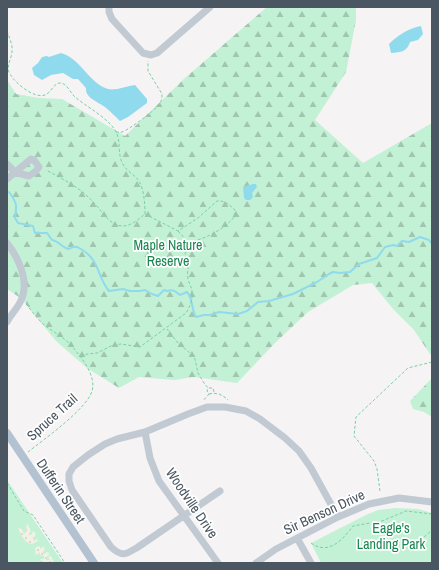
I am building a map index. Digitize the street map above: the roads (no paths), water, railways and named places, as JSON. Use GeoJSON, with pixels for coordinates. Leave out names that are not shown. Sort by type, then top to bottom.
{"type":"FeatureCollection","features":[{"type":"Feature","properties":{"kind":"main road","name":"Dufferin Street"},"geometry":{"type":"LineString","coordinates":[[7,433],[94,563]]}},
{"type":"Feature","properties":{"kind":"street"},"geometry":{"type":"LineString","coordinates":[[109,7],[112,19],[142,52],[148,55],[157,53],[210,7]]}},
{"type":"Feature","properties":{"kind":"street"},"geometry":{"type":"LineString","coordinates":[[7,179],[13,174],[31,160],[34,160],[38,165],[38,169],[29,176],[18,173],[13,174]]}},
{"type":"Feature","properties":{"kind":"street"},"geometry":{"type":"LineString","coordinates":[[7,164],[13,170],[13,174]]}},
{"type":"Feature","properties":{"kind":"street"},"geometry":{"type":"LineString","coordinates":[[7,243],[21,267],[24,289],[22,299],[8,320]]}},
{"type":"Feature","properties":{"kind":"street"},"geometry":{"type":"LineString","coordinates":[[220,491],[124,555],[118,554],[112,547],[72,490],[69,481],[69,474],[73,467],[105,444],[117,439],[145,432],[207,407],[225,407],[246,411],[260,419],[299,451],[311,468],[338,517]]}},
{"type":"Feature","properties":{"kind":"street","name":"Woodville Drive"},"geometry":{"type":"LineString","coordinates":[[145,432],[150,458],[159,481],[218,563]]}},
{"type":"Feature","properties":{"kind":"street","name":"Sir Benson Drive"},"geometry":{"type":"LineString","coordinates":[[256,563],[276,549],[297,538],[338,517],[369,504],[399,498],[432,502]]}},
{"type":"Feature","properties":{"kind":"street"},"geometry":{"type":"LineString","coordinates":[[297,538],[311,563]]}},
{"type":"Feature","properties":{"kind":"water"},"geometry":{"type":"Polygon","coordinates":[[[421,26],[423,34],[418,40],[410,42],[407,48],[403,51],[391,53],[389,44],[392,41],[408,30],[421,26]]]}},
{"type":"Feature","properties":{"kind":"water"},"geometry":{"type":"Polygon","coordinates":[[[61,53],[74,60],[96,82],[108,89],[118,89],[135,85],[147,99],[147,103],[120,121],[105,107],[90,97],[86,91],[86,88],[78,79],[73,79],[63,73],[51,75],[42,80],[34,75],[32,68],[42,57],[49,57],[61,53]]]}},
{"type":"Feature","properties":{"kind":"water"},"geometry":{"type":"Polygon","coordinates":[[[256,184],[257,187],[252,193],[253,197],[250,200],[246,200],[244,198],[243,187],[256,184]]]}},
{"type":"Feature","properties":{"kind":"waterway"},"geometry":{"type":"LineString","coordinates":[[9,192],[16,204],[15,218],[18,223],[33,226],[35,233],[47,233],[52,240],[62,246],[69,249],[76,247],[87,253],[95,263],[102,280],[109,291],[123,289],[130,291],[145,290],[158,296],[164,290],[171,290],[180,295],[187,292],[189,294],[196,317],[219,312],[238,314],[247,311],[258,302],[269,301],[293,294],[333,272],[350,272],[359,264],[377,258],[385,247],[393,245],[397,246],[402,241],[409,242],[420,237],[429,240],[432,244]]}},
{"type":"Feature","properties":{"kind":"park label","name":"Maple Nature Reserve"},"geometry":{"type":"Point","coordinates":[168,254]}},
{"type":"Feature","properties":{"kind":"park label","name":"Eagle's Landing Park"},"geometry":{"type":"Point","coordinates":[391,536]}}]}
